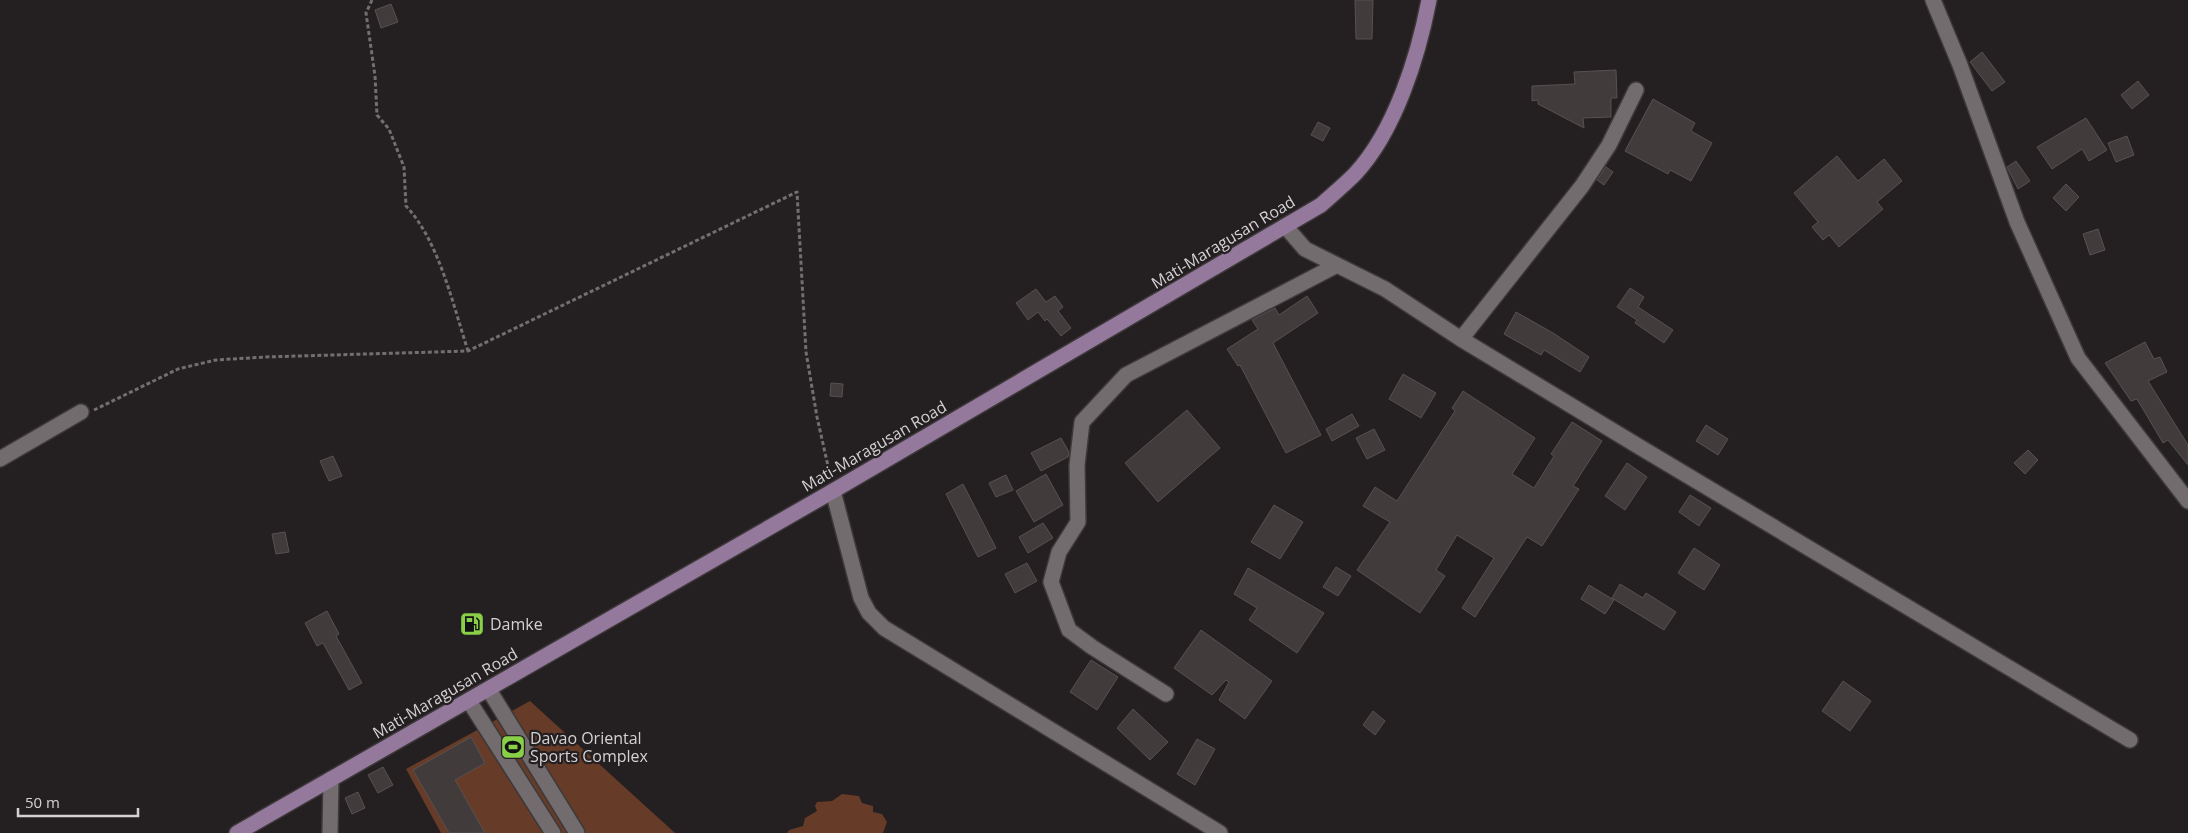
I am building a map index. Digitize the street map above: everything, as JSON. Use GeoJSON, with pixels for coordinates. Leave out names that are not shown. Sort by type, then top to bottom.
{"type":"FeatureCollection","features":[{"type":"Feature","properties":{"kind":"main road","name":"Mati-Maragusan Road"},"geometry":{"type":"LineString","coordinates":[[236,833],[489,690],[1320,205],[1355,174],[1381,138],[1412,70],[1429,0]]}},
{"type":"Feature","properties":{"kind":"street"},"geometry":{"type":"LineString","coordinates":[[1933,0],[1960,65],[2017,222],[2078,358],[2188,501]]}},
{"type":"Feature","properties":{"kind":"street"},"geometry":{"type":"LineString","coordinates":[[1461,340],[1582,186],[1609,145],[1636,90]]}},
{"type":"Feature","properties":{"kind":"street"},"geometry":{"type":"LineString","coordinates":[[1285,226],[1305,249],[1385,289],[1461,340],[2130,740]]}},
{"type":"Feature","properties":{"kind":"street"},"geometry":{"type":"LineString","coordinates":[[1166,694],[1092,647],[1069,630],[1051,582],[1060,552],[1078,522],[1077,465],[1082,422],[1126,376],[1337,265]]}},
{"type":"Feature","properties":{"kind":"street"},"geometry":{"type":"LineString","coordinates":[[0,460],[88,411]]}},
{"type":"Feature","properties":{"kind":"street"},"geometry":{"type":"LineString","coordinates":[[833,490],[861,598],[870,613],[884,628],[1220,833]]}},
{"type":"Feature","properties":{"kind":"street"},"geometry":{"type":"LineString","coordinates":[[489,690],[577,833]]}},
{"type":"Feature","properties":{"kind":"street"},"geometry":{"type":"LineString","coordinates":[[470,700],[553,833]]}},
{"type":"Feature","properties":{"kind":"street"},"geometry":{"type":"LineString","coordinates":[[502,752],[520,741]]}},
{"type":"Feature","properties":{"kind":"street"},"geometry":{"type":"LineString","coordinates":[[330,833],[331,779]]}},
{"type":"Feature","properties":{"kind":"path"},"geometry":{"type":"LineString","coordinates":[[372,0],[366,13],[374,66],[377,115],[389,129],[404,167],[406,206],[419,220],[437,259],[468,351]]}},
{"type":"Feature","properties":{"kind":"path"},"geometry":{"type":"LineString","coordinates":[[88,411],[178,369],[216,360],[468,351],[797,192],[806,352],[816,417],[833,490]]}},
{"type":"Feature","properties":{"kind":"shaded area","name":"Davao Oriental Sports Complex"},"geometry":{"type":"Polygon","coordinates":[[[530,701],[675,833],[441,833],[406,769],[530,701]]]}},
{"type":"Feature","properties":{"kind":"shaded area"},"geometry":{"type":"Polygon","coordinates":[[[842,794],[859,796],[862,803],[873,806],[873,812],[882,814],[887,822],[883,833],[787,833],[789,830],[803,826],[805,818],[817,811],[815,806],[817,802],[832,801],[842,794]]]}},
{"type":"Feature","properties":{"kind":"building"},"geometry":{"type":"Polygon","coordinates":[[[1355,0],[1373,0],[1372,39],[1356,39],[1355,0]]]}},
{"type":"Feature","properties":{"kind":"building"},"geometry":{"type":"Polygon","coordinates":[[[391,4],[398,22],[381,28],[375,10],[391,4]]]}},
{"type":"Feature","properties":{"kind":"building"},"geometry":{"type":"Polygon","coordinates":[[[1982,52],[2005,82],[1992,91],[1970,62],[1982,52]]]}},
{"type":"Feature","properties":{"kind":"building"},"geometry":{"type":"Polygon","coordinates":[[[1616,70],[1617,98],[1611,98],[1611,117],[1583,118],[1584,128],[1538,104],[1538,100],[1532,101],[1532,86],[1575,84],[1574,72],[1616,70]]]}},
{"type":"Feature","properties":{"kind":"building"},"geometry":{"type":"Polygon","coordinates":[[[2138,81],[2149,95],[2132,109],[2121,95],[2138,81]]]}},
{"type":"Feature","properties":{"kind":"building"},"geometry":{"type":"Polygon","coordinates":[[[1653,99],[1695,123],[1691,131],[1712,143],[1691,181],[1670,170],[1668,174],[1625,151],[1653,99]]]}},
{"type":"Feature","properties":{"kind":"building"},"geometry":{"type":"Polygon","coordinates":[[[2086,118],[2107,150],[2089,161],[2082,149],[2052,169],[2037,147],[2086,118]]]}},
{"type":"Feature","properties":{"kind":"building"},"geometry":{"type":"Polygon","coordinates":[[[1318,122],[1330,128],[1323,141],[1311,135],[1318,122]]]}},
{"type":"Feature","properties":{"kind":"building"},"geometry":{"type":"Polygon","coordinates":[[[2127,136],[2134,155],[2116,162],[2108,143],[2127,136]]]}},
{"type":"Feature","properties":{"kind":"building"},"geometry":{"type":"Polygon","coordinates":[[[1837,156],[1858,181],[1884,159],[1902,181],[1877,202],[1883,209],[1839,247],[1829,235],[1823,240],[1812,227],[1818,222],[1794,193],[1837,156]]]}},
{"type":"Feature","properties":{"kind":"building"},"geometry":{"type":"Polygon","coordinates":[[[2016,161],[2030,181],[2018,189],[2007,167],[2016,161]]]}},
{"type":"Feature","properties":{"kind":"building"},"geometry":{"type":"Polygon","coordinates":[[[1606,167],[1613,172],[1604,185],[1597,180],[1606,167]]]}},
{"type":"Feature","properties":{"kind":"building"},"geometry":{"type":"Polygon","coordinates":[[[2066,184],[2079,197],[2066,211],[2053,198],[2066,184]]]}},
{"type":"Feature","properties":{"kind":"building"},"geometry":{"type":"Polygon","coordinates":[[[2098,229],[2105,250],[2090,255],[2083,234],[2098,229]]]}},
{"type":"Feature","properties":{"kind":"building"},"geometry":{"type":"Polygon","coordinates":[[[1630,288],[1644,297],[1638,307],[1673,330],[1664,343],[1635,323],[1637,320],[1617,307],[1630,288]]]}},
{"type":"Feature","properties":{"kind":"building"},"geometry":{"type":"Polygon","coordinates":[[[1036,289],[1046,302],[1055,296],[1063,307],[1058,311],[1071,328],[1061,336],[1047,319],[1045,321],[1038,312],[1028,320],[1016,303],[1036,289]]]}},
{"type":"Feature","properties":{"kind":"building"},"geometry":{"type":"Polygon","coordinates":[[[1307,296],[1318,313],[1273,343],[1321,435],[1286,453],[1240,365],[1238,366],[1227,349],[1258,329],[1252,320],[1275,308],[1279,315],[1307,296]]]}},
{"type":"Feature","properties":{"kind":"building"},"geometry":{"type":"Polygon","coordinates":[[[1516,312],[1553,333],[1589,357],[1580,372],[1544,350],[1541,355],[1504,334],[1516,312]]]}},
{"type":"Feature","properties":{"kind":"building"},"geometry":{"type":"Polygon","coordinates":[[[2145,342],[2154,359],[2160,357],[2167,372],[2148,381],[2188,445],[2188,465],[2168,440],[2163,443],[2137,399],[2131,401],[2105,363],[2145,342]]]}},
{"type":"Feature","properties":{"kind":"building"},"geometry":{"type":"Polygon","coordinates":[[[1403,374],[1436,393],[1421,418],[1389,399],[1403,374]]]}},
{"type":"Feature","properties":{"kind":"building"},"geometry":{"type":"Polygon","coordinates":[[[831,383],[843,384],[842,397],[830,396],[831,383]]]}},
{"type":"Feature","properties":{"kind":"building"},"geometry":{"type":"Polygon","coordinates":[[[1463,391],[1535,438],[1512,474],[1534,488],[1554,456],[1551,454],[1572,422],[1602,441],[1573,486],[1579,489],[1542,546],[1527,537],[1475,617],[1462,608],[1494,558],[1457,535],[1436,570],[1445,576],[1420,613],[1357,570],[1390,522],[1363,506],[1375,487],[1397,501],[1455,411],[1452,408],[1463,391]]]}},
{"type":"Feature","properties":{"kind":"building"},"geometry":{"type":"Polygon","coordinates":[[[1187,410],[1220,448],[1158,502],[1125,463],[1187,410]]]}},
{"type":"Feature","properties":{"kind":"building"},"geometry":{"type":"Polygon","coordinates":[[[1352,414],[1359,426],[1332,441],[1326,429],[1352,414]]]}},
{"type":"Feature","properties":{"kind":"building"},"geometry":{"type":"Polygon","coordinates":[[[1706,425],[1728,439],[1718,455],[1696,441],[1706,425]]]}},
{"type":"Feature","properties":{"kind":"building"},"geometry":{"type":"Polygon","coordinates":[[[1374,429],[1385,450],[1367,459],[1356,438],[1374,429]]]}},
{"type":"Feature","properties":{"kind":"building"},"geometry":{"type":"Polygon","coordinates":[[[1061,438],[1069,452],[1068,457],[1041,471],[1031,453],[1061,438]]]}},
{"type":"Feature","properties":{"kind":"building"},"geometry":{"type":"Polygon","coordinates":[[[2028,450],[2038,460],[2025,474],[2014,463],[2028,450]]]}},
{"type":"Feature","properties":{"kind":"building"},"geometry":{"type":"Polygon","coordinates":[[[333,456],[342,476],[329,481],[320,461],[333,456]]]}},
{"type":"Feature","properties":{"kind":"building"},"geometry":{"type":"Polygon","coordinates":[[[1627,463],[1647,477],[1625,510],[1605,496],[1627,463]]]}},
{"type":"Feature","properties":{"kind":"building"},"geometry":{"type":"Polygon","coordinates":[[[1046,474],[1063,505],[1034,522],[1016,491],[1046,474]]]}},
{"type":"Feature","properties":{"kind":"building"},"geometry":{"type":"Polygon","coordinates":[[[1006,475],[1013,490],[996,497],[989,483],[1006,475]]]}},
{"type":"Feature","properties":{"kind":"building"},"geometry":{"type":"Polygon","coordinates":[[[963,484],[996,548],[978,557],[946,494],[963,484]]]}},
{"type":"Feature","properties":{"kind":"building"},"geometry":{"type":"Polygon","coordinates":[[[1690,495],[1711,508],[1699,526],[1679,512],[1690,495]]]}},
{"type":"Feature","properties":{"kind":"building"},"geometry":{"type":"Polygon","coordinates":[[[1274,505],[1303,522],[1280,559],[1251,542],[1274,505]]]}},
{"type":"Feature","properties":{"kind":"building"},"geometry":{"type":"Polygon","coordinates":[[[1043,523],[1053,538],[1028,553],[1019,537],[1043,523]]]}},
{"type":"Feature","properties":{"kind":"building"},"geometry":{"type":"Polygon","coordinates":[[[285,532],[289,552],[276,554],[272,534],[285,532]]]}},
{"type":"Feature","properties":{"kind":"building"},"geometry":{"type":"Polygon","coordinates":[[[1694,548],[1720,565],[1704,590],[1678,573],[1694,548]]]}},
{"type":"Feature","properties":{"kind":"building"},"geometry":{"type":"Polygon","coordinates":[[[1027,563],[1037,581],[1015,593],[1005,574],[1027,563]]]}},
{"type":"Feature","properties":{"kind":"building"},"geometry":{"type":"Polygon","coordinates":[[[1336,567],[1351,576],[1338,596],[1323,587],[1336,567]]]}},
{"type":"Feature","properties":{"kind":"building"},"geometry":{"type":"Polygon","coordinates":[[[1248,568],[1324,613],[1297,653],[1249,620],[1257,608],[1234,594],[1248,568]]]}},
{"type":"Feature","properties":{"kind":"building"},"geometry":{"type":"Polygon","coordinates":[[[1620,584],[1643,598],[1646,593],[1676,612],[1664,630],[1612,598],[1620,584]]]}},
{"type":"Feature","properties":{"kind":"building"},"geometry":{"type":"Polygon","coordinates":[[[1589,585],[1614,600],[1605,614],[1581,599],[1589,585]]]}},
{"type":"Feature","properties":{"kind":"building"},"geometry":{"type":"Polygon","coordinates":[[[327,611],[339,634],[336,636],[362,683],[349,690],[323,643],[317,646],[305,623],[327,611]]]}},
{"type":"Feature","properties":{"kind":"building"},"geometry":{"type":"Polygon","coordinates":[[[1201,630],[1272,681],[1245,719],[1219,700],[1229,682],[1226,680],[1212,695],[1174,668],[1201,630]]]}},
{"type":"Feature","properties":{"kind":"building"},"geometry":{"type":"Polygon","coordinates":[[[1091,660],[1118,677],[1097,710],[1070,692],[1091,660]]]}},
{"type":"Feature","properties":{"kind":"building"},"geometry":{"type":"Polygon","coordinates":[[[1843,681],[1871,701],[1850,731],[1822,711],[1843,681]]]}},
{"type":"Feature","properties":{"kind":"building"},"geometry":{"type":"Polygon","coordinates":[[[1133,709],[1168,742],[1150,760],[1117,728],[1133,709]]]}},
{"type":"Feature","properties":{"kind":"building"},"geometry":{"type":"Polygon","coordinates":[[[1373,711],[1385,721],[1375,735],[1363,725],[1373,711]]]}},
{"type":"Feature","properties":{"kind":"building"},"geometry":{"type":"Polygon","coordinates":[[[471,737],[485,763],[455,780],[485,833],[449,833],[413,770],[471,737]]]}},
{"type":"Feature","properties":{"kind":"building"},"geometry":{"type":"Polygon","coordinates":[[[1197,739],[1215,749],[1195,785],[1177,774],[1197,739]]]}},
{"type":"Feature","properties":{"kind":"building"},"geometry":{"type":"Polygon","coordinates":[[[383,767],[393,785],[378,793],[368,775],[383,767]]]}},
{"type":"Feature","properties":{"kind":"building"},"geometry":{"type":"Polygon","coordinates":[[[358,792],[365,808],[352,814],[345,798],[358,792]]]}},
{"type":"Feature","properties":{"kind":"place","name":"Damke"},"geometry":{"type":"Point","coordinates":[472,624]}},
{"type":"Feature","properties":{"kind":"place","name":"Davao Oriental Sports Complex"},"geometry":{"type":"Point","coordinates":[513,747]}}]}
